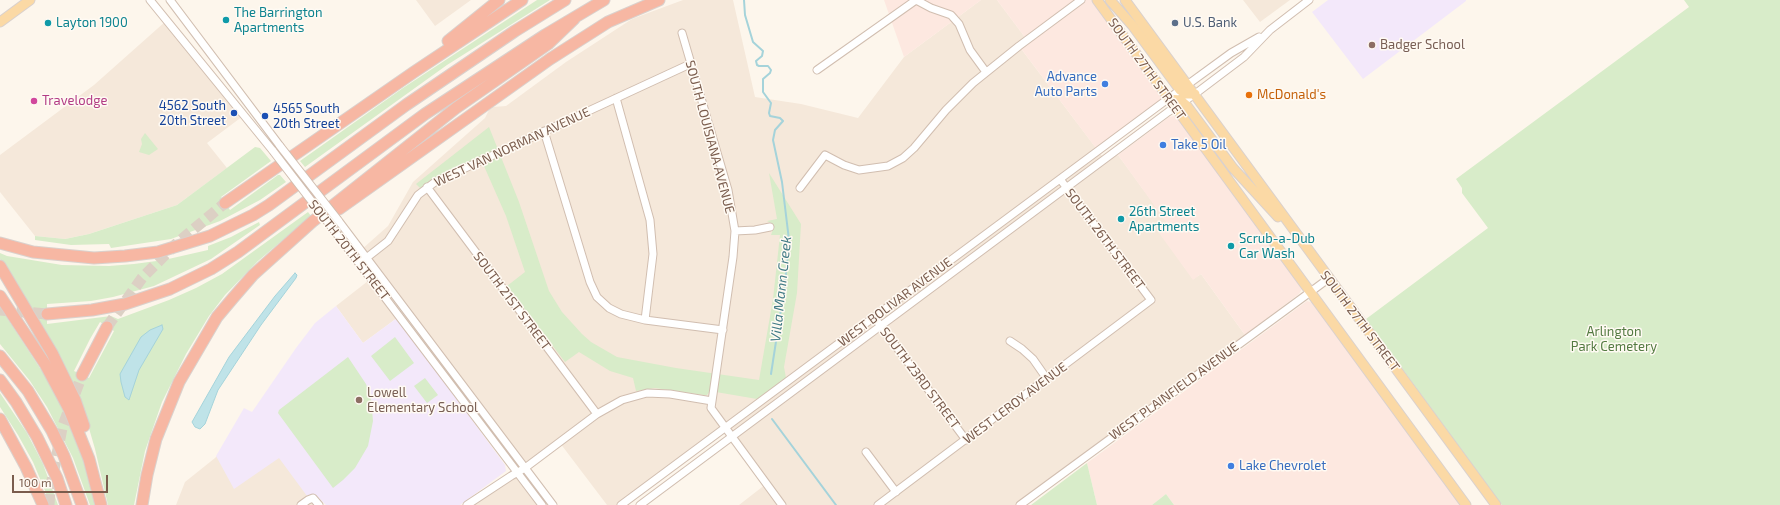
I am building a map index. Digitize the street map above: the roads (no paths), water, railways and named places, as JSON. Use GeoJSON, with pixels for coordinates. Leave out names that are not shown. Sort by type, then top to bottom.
{"type":"FeatureCollection","features":[{"type":"Feature","properties":{"kind":"highway"},"geometry":{"type":"LineString","coordinates":[[414,72],[416,64],[452,38],[499,0]]}},
{"type":"Feature","properties":{"kind":"highway"},"geometry":{"type":"LineString","coordinates":[[226,204],[414,72],[522,0]]}},
{"type":"Feature","properties":{"kind":"highway"},"geometry":{"type":"LineString","coordinates":[[0,243],[33,252],[94,258],[158,252],[210,236],[254,215],[406,105],[515,31],[565,0]]}},
{"type":"Feature","properties":{"kind":"highway"},"geometry":{"type":"LineString","coordinates":[[47,314],[92,310],[137,301],[170,289],[211,269],[244,247],[425,114],[545,35],[604,0]]}},
{"type":"Feature","properties":{"kind":"highway"},"geometry":{"type":"LineString","coordinates":[[297,236],[316,226],[550,59],[608,22],[659,0]]}},
{"type":"Feature","properties":{"kind":"highway"},"geometry":{"type":"LineString","coordinates":[[142,505],[147,475],[156,439],[179,382],[216,317],[243,286],[297,236],[420,136],[548,44],[574,19]]}},
{"type":"Feature","properties":{"kind":"highway"},"geometry":{"type":"LineString","coordinates":[[0,266],[52,353],[65,378],[75,400],[88,437],[91,451],[89,459]]}},
{"type":"Feature","properties":{"kind":"highway"},"geometry":{"type":"LineString","coordinates":[[0,296],[58,388],[69,409],[89,459],[101,505]]}},
{"type":"Feature","properties":{"kind":"highway"},"geometry":{"type":"LineString","coordinates":[[82,374],[107,327]]}},
{"type":"Feature","properties":{"kind":"highway"},"geometry":{"type":"LineString","coordinates":[[0,356],[28,391],[52,431],[67,462],[82,505]]}},
{"type":"Feature","properties":{"kind":"highway"},"geometry":{"type":"LineString","coordinates":[[0,380],[16,402],[37,437],[57,478],[66,505]]}},
{"type":"Feature","properties":{"kind":"highway"},"geometry":{"type":"LineString","coordinates":[[0,419],[14,443],[43,505]]}},
{"type":"Feature","properties":{"kind":"highway"},"geometry":{"type":"LineString","coordinates":[[0,425],[14,443]]}},
{"type":"Feature","properties":{"kind":"main road"},"geometry":{"type":"LineString","coordinates":[[0,22],[30,0]]}},
{"type":"Feature","properties":{"kind":"main road","name":"SOUTH 27TH STREET"},"geometry":{"type":"LineString","coordinates":[[1097,0],[1466,505]]}},
{"type":"Feature","properties":{"kind":"main road"},"geometry":{"type":"LineString","coordinates":[[1110,0],[1132,25],[1180,90],[1186,94],[1195,94]]}},
{"type":"Feature","properties":{"kind":"main road","name":"SOUTH 27TH STREET"},"geometry":{"type":"LineString","coordinates":[[1125,0],[1303,242],[1328,279],[1496,505]]}},
{"type":"Feature","properties":{"kind":"main road"},"geometry":{"type":"LineString","coordinates":[[1168,99],[1176,99],[1183,102],[1232,168],[1303,242]]}},
{"type":"Feature","properties":{"kind":"street","name":"SOUTH 20TH STREET"},"geometry":{"type":"LineString","coordinates":[[150,0],[360,263],[542,505]]}},
{"type":"Feature","properties":{"kind":"street","name":"SOUTH 20TH STREET"},"geometry":{"type":"LineString","coordinates":[[170,0],[280,146],[368,257],[553,505]]}},
{"type":"Feature","properties":{"kind":"street"},"geometry":{"type":"LineString","coordinates":[[817,70],[916,0],[931,8],[951,15],[960,24],[970,50],[986,72]]}},
{"type":"Feature","properties":{"kind":"street"},"geometry":{"type":"LineString","coordinates":[[800,188],[826,155],[844,165],[860,170],[876,169],[892,164],[911,151],[956,99],[986,72],[1081,0]]}},
{"type":"Feature","properties":{"kind":"street"},"geometry":{"type":"LineString","coordinates":[[1265,34],[1309,0]]}},
{"type":"Feature","properties":{"kind":"street","name":"SOUTH LOUISIANA AVENUE"},"geometry":{"type":"LineString","coordinates":[[682,33],[728,190],[735,231],[734,257],[711,404]]}},
{"type":"Feature","properties":{"kind":"street","name":"WEST BOLIVAR AVENUE"},"geometry":{"type":"LineString","coordinates":[[621,505],[1188,84],[1231,53],[1265,34]]}},
{"type":"Feature","properties":{"kind":"street","name":"WEST BOLIVAR AVENUE"},"geometry":{"type":"LineString","coordinates":[[640,505],[1195,94],[1244,57],[1265,34]]}},
{"type":"Feature","properties":{"kind":"street","name":"WEST VAN NORMAN AVENUE"},"geometry":{"type":"LineString","coordinates":[[360,263],[388,241],[414,200],[427,187],[444,177],[690,64]]}},
{"type":"Feature","properties":{"kind":"street"},"geometry":{"type":"LineString","coordinates":[[616,98],[650,220],[654,254],[645,320]]}},
{"type":"Feature","properties":{"kind":"street"},"geometry":{"type":"LineString","coordinates":[[242,114],[251,107]]}},
{"type":"Feature","properties":{"kind":"street"},"geometry":{"type":"LineString","coordinates":[[1128,128],[1135,137]]}},
{"type":"Feature","properties":{"kind":"street"},"geometry":{"type":"LineString","coordinates":[[544,131],[590,282],[597,297],[609,308],[621,314],[645,320],[723,330]]}},
{"type":"Feature","properties":{"kind":"street","name":"SOUTH 26TH STREET"},"geometry":{"type":"LineString","coordinates":[[1060,179],[1151,300]]}},
{"type":"Feature","properties":{"kind":"street","name":"SOUTH 21ST STREET"},"geometry":{"type":"LineString","coordinates":[[427,187],[597,414]]}},
{"type":"Feature","properties":{"kind":"street"},"geometry":{"type":"LineString","coordinates":[[735,231],[755,230],[770,227]]}},
{"type":"Feature","properties":{"kind":"street"},"geometry":{"type":"LineString","coordinates":[[968,247],[975,256]]}},
{"type":"Feature","properties":{"kind":"street","name":"WEST PLAINFIELD AVENUE"},"geometry":{"type":"LineString","coordinates":[[1020,505],[1328,279]]}},
{"type":"Feature","properties":{"kind":"street","name":"WEST LEROY AVENUE"},"geometry":{"type":"LineString","coordinates":[[878,505],[1151,300]]}},
{"type":"Feature","properties":{"kind":"street","name":"SOUTH 23RD STREET"},"geometry":{"type":"LineString","coordinates":[[874,317],[966,440]]}},
{"type":"Feature","properties":{"kind":"street"},"geometry":{"type":"LineString","coordinates":[[1010,341],[1033,359],[1047,378]]}},
{"type":"Feature","properties":{"kind":"street"},"geometry":{"type":"LineString","coordinates":[[467,505],[526,468],[597,414],[622,400],[647,393],[670,394],[711,404],[732,437],[782,505]]}},
{"type":"Feature","properties":{"kind":"street"},"geometry":{"type":"LineString","coordinates":[[866,452],[896,492]]}},
{"type":"Feature","properties":{"kind":"street"},"geometry":{"type":"LineString","coordinates":[[301,505],[313,498],[320,505]]}},
{"type":"Feature","properties":{"kind":"water"},"geometry":{"type":"Polygon","coordinates":[[[295,273],[297,275],[296,278],[261,325],[218,390],[205,424],[200,429],[195,427],[192,422],[229,357],[275,296],[295,273]]]}},
{"type":"Feature","properties":{"kind":"water"},"geometry":{"type":"Polygon","coordinates":[[[162,325],[163,329],[139,370],[129,400],[125,397],[120,374],[141,337],[150,330],[162,325]]]}},
{"type":"Feature","properties":{"kind":"waterway","name":"Villa Mann Creek"},"geometry":{"type":"LineString","coordinates":[[744,0],[745,15],[753,42],[763,51],[762,56],[756,61],[757,65],[768,66],[771,70],[770,73],[763,79],[763,92],[771,103],[769,113],[770,116],[780,118],[783,121],[775,130],[773,140],[782,182],[789,240],[785,283],[771,374]]}},
{"type":"Feature","properties":{"kind":"waterway","name":"Villa Mann Creek"},"geometry":{"type":"LineString","coordinates":[[772,419],[836,505]]}},
{"type":"Feature","properties":{"kind":"tunnel"},"geometry":{"type":"LineString","coordinates":[[107,327],[142,278],[176,244],[225,203]]}},
{"type":"Feature","properties":{"kind":"tunnel"},"geometry":{"type":"LineString","coordinates":[[0,310],[47,314]]}},
{"type":"Feature","properties":{"kind":"tunnel"},"geometry":{"type":"LineString","coordinates":[[49,505],[50,491],[62,428],[82,375]]}},
{"type":"Feature","properties":{"kind":"place","name":"The Barrington Apartments"},"geometry":{"type":"Point","coordinates":[226,20]}},
{"type":"Feature","properties":{"kind":"place","name":"Layton 1900"},"geometry":{"type":"Point","coordinates":[48,23]}},
{"type":"Feature","properties":{"kind":"place","name":"U.S. Bank"},"geometry":{"type":"Point","coordinates":[1175,23]}},
{"type":"Feature","properties":{"kind":"place","name":"Badger School"},"geometry":{"type":"Point","coordinates":[1372,45]}},
{"type":"Feature","properties":{"kind":"place","name":"Advance Auto Parts"},"geometry":{"type":"Point","coordinates":[1105,84]}},
{"type":"Feature","properties":{"kind":"place","name":"McDonald's"},"geometry":{"type":"Point","coordinates":[1249,95]}},
{"type":"Feature","properties":{"kind":"place","name":"Travelodge"},"geometry":{"type":"Point","coordinates":[34,101]}},
{"type":"Feature","properties":{"kind":"place","name":"4562 South 20th Street"},"geometry":{"type":"Point","coordinates":[234,113]}},
{"type":"Feature","properties":{"kind":"place","name":"4565 South 20th Street"},"geometry":{"type":"Point","coordinates":[265,116]}},
{"type":"Feature","properties":{"kind":"place","name":"Take 5 Oil"},"geometry":{"type":"Point","coordinates":[1163,145]}},
{"type":"Feature","properties":{"kind":"place","name":"26th Street Apartments"},"geometry":{"type":"Point","coordinates":[1121,219]}},
{"type":"Feature","properties":{"kind":"place","name":"Scrub-a-Dub Car Wash"},"geometry":{"type":"Point","coordinates":[1231,246]}},
{"type":"Feature","properties":{"kind":"place","name":"Lowell Elementary School"},"geometry":{"type":"Point","coordinates":[359,400]}},
{"type":"Feature","properties":{"kind":"place","name":"Lake Chevrolet"},"geometry":{"type":"Point","coordinates":[1231,466]}},
{"type":"Feature","properties":{"kind":"park label","name":"Arlington Park Cemetery"},"geometry":{"type":"Point","coordinates":[1614,340]}}]}
